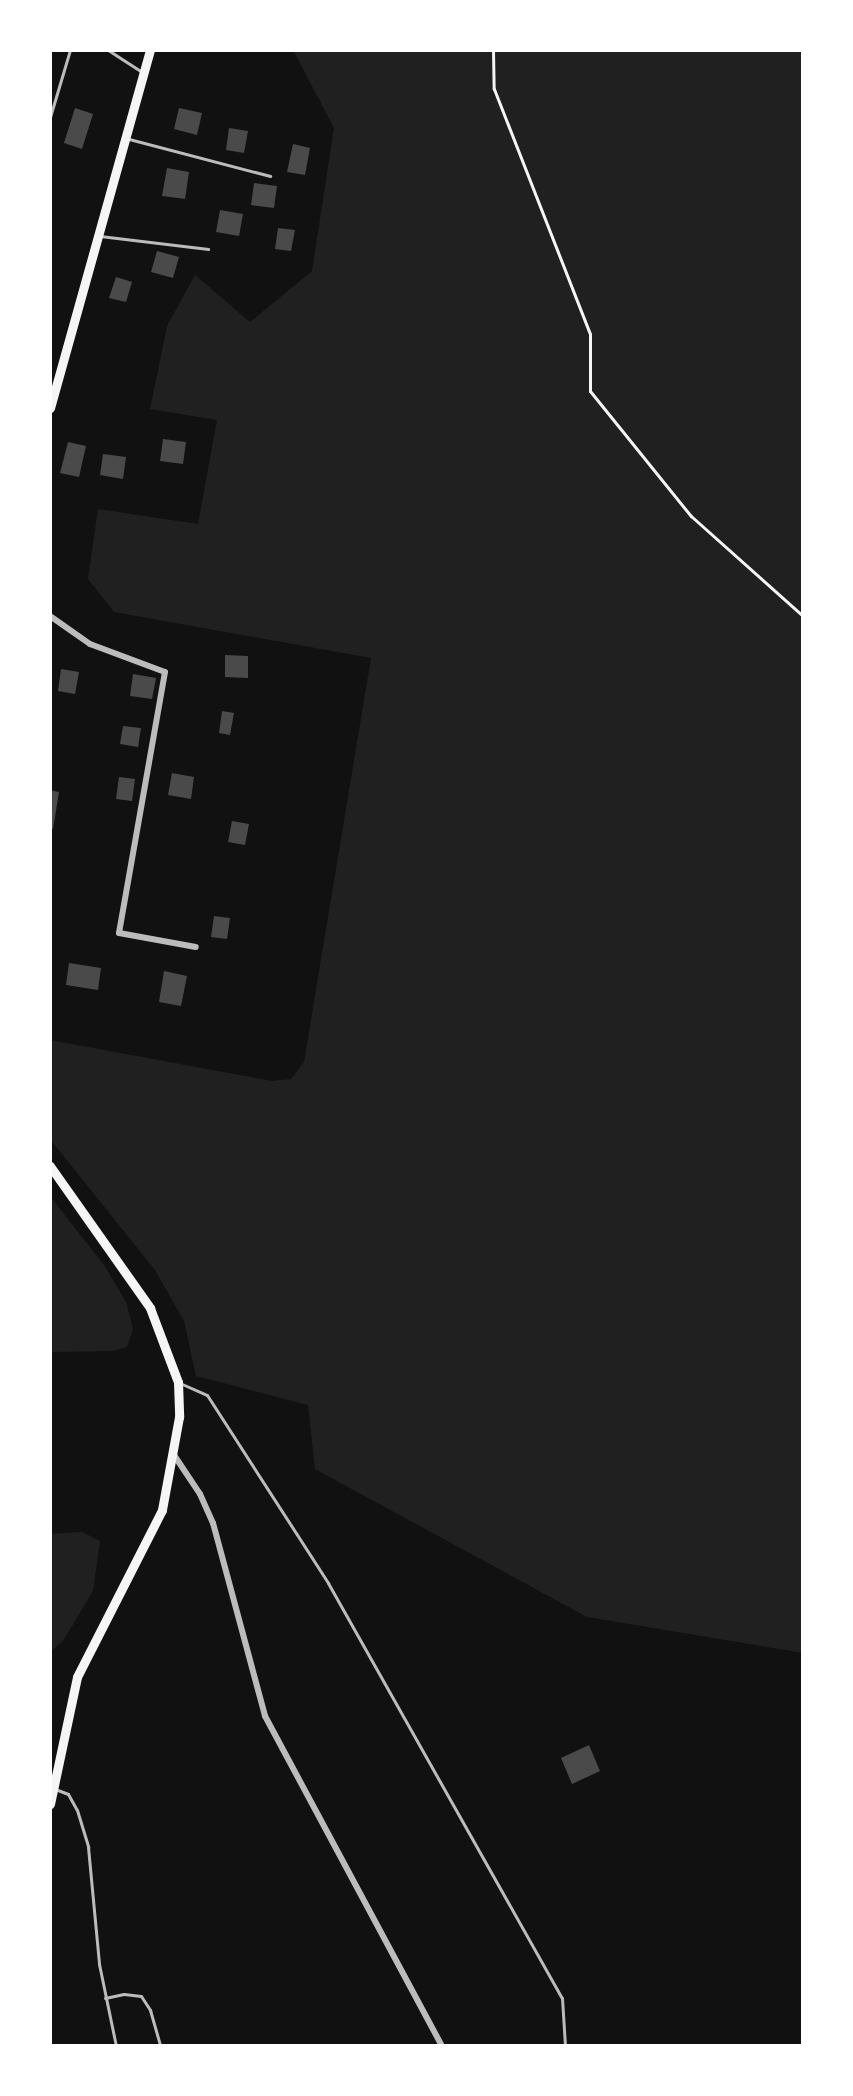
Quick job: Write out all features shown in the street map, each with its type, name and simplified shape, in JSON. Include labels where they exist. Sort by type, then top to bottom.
[{"type":"main road","points":[[50,408],[150,50]]},
{"type":"main road","points":[[50,1166],[150,1308],[178,1382],[179,1417],[162,1510],[77,1677],[50,1804]]},
{"type":"street","points":[[50,616],[90,644],[165,672],[119,933],[196,947]]},
{"type":"street","points":[[174,1455],[200,1494],[213,1523],[265,1716],[442,2046]]},
{"type":"lane","points":[[50,117],[70,50]]},
{"type":"lane","points":[[108,50],[143,73]]},
{"type":"lane","points":[[126,138],[270,176]]},
{"type":"lane","points":[[100,236],[208,249]]},
{"type":"lane","points":[[178,1382],[207,1395],[328,1583],[562,1998],[565,2046]]},
{"type":"lane","points":[[54,1788],[68,1794],[77,1810],[88,1847],[105,1998],[116,2046]]},
{"type":"lane","points":[[105,1998],[124,1994],[141,1996],[150,2010],[160,2046]]},
{"type":"path","points":[[493,50],[494,89],[590,334],[590,391],[691,516],[803,616]]},
{"type":"shaded area","points":[[293,50],[803,50],[803,1653],[587,1617],[315,1469],[308,1405],[196,1376],[184,1321],[155,1270],[50,1139],[50,1040],[272,1081],[291,1079],[304,1062],[371,658],[114,612],[88,579],[98,509],[198,524],[217,420],[150,409],[167,326],[195,275],[250,322],[312,271],[334,128]]},
{"type":"shaded area","points":[[50,1196],[104,1265],[126,1302],[133,1329],[127,1347],[113,1351],[50,1352]]},
{"type":"shaded area","points":[[82,1532],[100,1541],[93,1591],[63,1641],[50,1652],[50,1534]]},
{"type":"building","points":[[75,108],[93,114],[82,149],[64,143]]},
{"type":"building","points":[[179,108],[202,113],[197,135],[174,129]]},
{"type":"building","points":[[229,128],[248,131],[244,153],[226,150]]},
{"type":"building","points":[[293,144],[310,148],[305,175],[287,172]]},
{"type":"building","points":[[167,168],[189,172],[185,199],[162,196]]},
{"type":"building","points":[[254,183],[277,186],[274,208],[251,205]]},
{"type":"building","points":[[220,210],[243,214],[239,236],[216,232]]},
{"type":"building","points":[[278,228],[295,230],[291,251],[275,249]]},
{"type":"building","points":[[157,251],[179,257],[173,278],[151,272]]},
{"type":"building","points":[[116,277],[132,282],[126,302],[109,298]]},
{"type":"building","points":[[163,439],[186,442],[183,464],[160,461]]},
{"type":"building","points":[[68,442],[86,446],[79,477],[60,473]]},
{"type":"building","points":[[103,454],[126,457],[123,479],[100,475]]},
{"type":"building","points":[[225,655],[248,656],[248,678],[225,677]]},
{"type":"building","points":[[61,669],[79,672],[75,694],[58,691]]},
{"type":"building","points":[[133,674],[156,678],[152,699],[130,696]]},
{"type":"building","points":[[222,711],[234,713],[230,735],[219,733]]},
{"type":"building","points":[[123,726],[141,728],[138,747],[120,744]]},
{"type":"building","points":[[172,773],[194,777],[191,799],[168,795]]},
{"type":"building","points":[[119,777],[135,779],[132,801],[116,799]]},
{"type":"building","points":[[50,790],[59,792],[53,829],[50,828]]},
{"type":"building","points":[[232,821],[249,824],[245,845],[228,842]]},
{"type":"building","points":[[214,916],[230,918],[227,939],[211,937]]},
{"type":"building","points":[[69,963],[101,968],[98,990],[66,985]]},
{"type":"building","points":[[164,971],[187,976],[181,1006],[159,1002]]},
{"type":"building","points":[[589,1745],[600,1771],[572,1784],[561,1758]]}]
